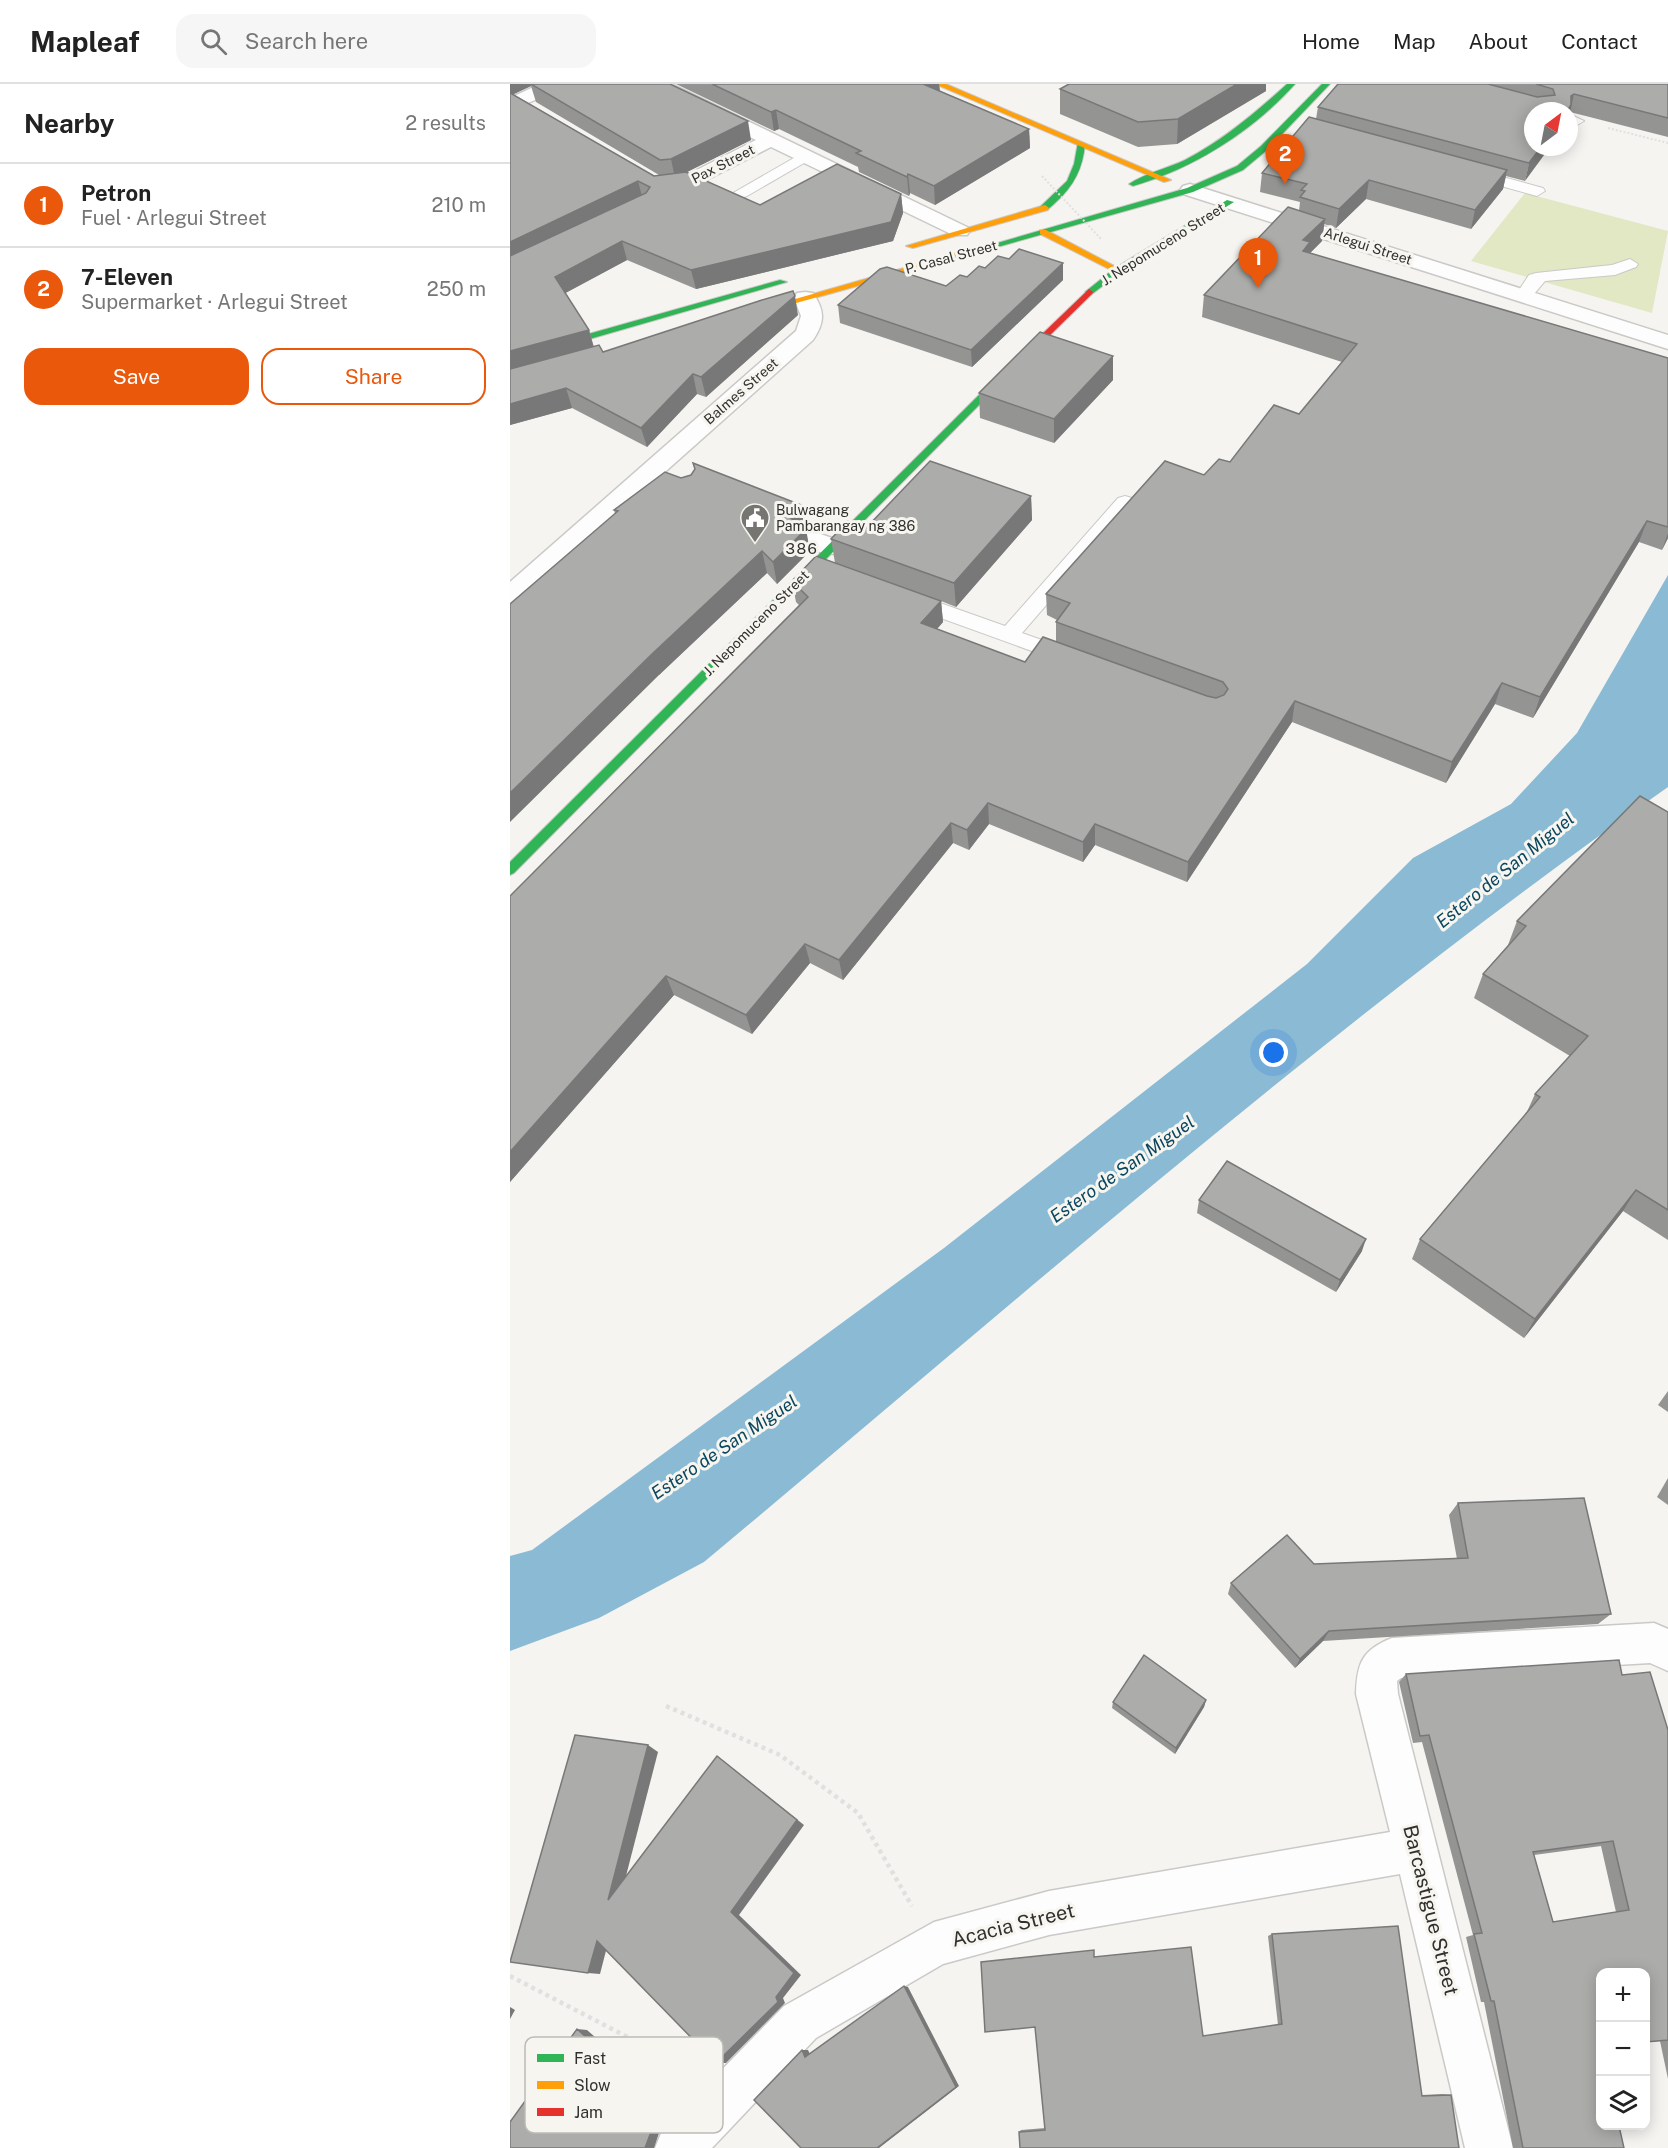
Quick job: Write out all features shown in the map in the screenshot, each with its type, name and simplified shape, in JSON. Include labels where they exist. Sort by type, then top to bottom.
[{"type":"main road","name":"Arlegui Street","points":[[939,84],[1190,190]]},
{"type":"main road","points":[[1117,189],[1159,177],[1204,156],[1232,139],[1291,84]]},
{"type":"main road","name":"P. Casal Street","points":[[510,359],[1043,232],[1190,190],[1240,168],[1326,84]]},
{"type":"main road","points":[[1042,209],[1071,184],[1082,158],[1081,144]]},
{"type":"main road","name":"P. Casal Street","points":[[895,250],[1074,200]]},
{"type":"main road","name":"J. Nepomuceno Street","points":[[510,870],[1079,300],[1118,270],[1230,202]]},
{"type":"main road","points":[[1043,232],[1118,270]]},
{"type":"main road","name":"P. Casal Street","points":[[742,316],[801,288]]},
{"type":"street","points":[[513,104],[555,84]]},
{"type":"street","points":[[656,84],[960,231]]},
{"type":"street","points":[[513,104],[537,114]]},
{"type":"street","name":"Pax Street","points":[[640,175],[660,187],[680,186],[772,139]]},
{"type":"street","name":"Arlegui Street","points":[[1190,190],[1668,342]]},
{"type":"street","name":"Balmes Street","points":[[510,596],[656,478],[805,335],[813,323],[814,312],[801,288]]},
{"type":"street","points":[[807,537],[831,547]]},
{"type":"street","name":"Barcastigue Street","points":[[1490,2148],[1377,1694],[1377,1672],[1392,1658],[1654,1643],[1668,1652]]},
{"type":"street","name":"Acacia Street","points":[[723,2102],[800,2022],[934,1944],[1049,1913],[1417,1849]]},
{"type":"lane","points":[[1287,124],[1310,130]]},
{"type":"lane","points":[[741,193],[806,156]]},
{"type":"lane","points":[[1458,170],[1538,191]]},
{"type":"lane","points":[[1523,296],[1535,279],[1542,276],[1615,270],[1630,264]]},
{"type":"lane","points":[[1009,635],[1125,502]]},
{"type":"lane","points":[[813,565],[834,572]]},
{"type":"lane","points":[[888,591],[1084,663]]},
{"type":"path","points":[[1578,120],[1668,143]]},
{"type":"path","points":[[1042,176],[1102,240]]},
{"type":"path","points":[[666,1707],[780,1755],[858,1813],[934,1944]]},
{"type":"path","points":[[510,1976],[628,2037]]},
{"type":"green space","points":[[1525,193],[1668,231],[1652,313],[1471,261]]},
{"type":"water","name":"Estero de San Miguel","points":[[1668,575],[1668,787],[1419,971],[1298,1067],[1059,1263],[704,1562],[599,1618],[510,1651],[510,1556],[532,1550],[944,1248],[1307,964],[1413,858],[1511,804],[1577,733]]},
{"type":"building","points":[[531,84],[670,84],[748,121],[671,159],[660,160]]},
{"type":"building","points":[[712,84],[923,84],[1029,129],[934,186],[908,174],[907,177],[856,153],[861,151],[776,110],[771,112]]},
{"type":"building","points":[[1069,84],[1237,84],[1178,119],[1138,122],[1060,89]]},
{"type":"building","points":[[1338,84],[1488,84],[1537,97],[1555,95],[1553,89],[1536,84],[1668,84],[1668,118],[1574,94],[1571,96],[1571,102],[1524,102],[1524,156],[1534,156],[1529,163],[1318,107]]},
{"type":"building","points":[[510,93],[654,176],[686,172],[760,205],[837,164],[901,194],[891,222],[691,270],[622,241],[555,277],[589,330],[510,351],[510,256],[646,193],[650,187],[638,181],[510,242]]},
{"type":"building","points":[[1309,117],[1507,170],[1475,210],[1369,180],[1339,209],[1300,197],[1305,191],[1301,190],[1307,184],[1262,173]]},
{"type":"building","points":[[1288,207],[1325,219],[1303,240],[1310,242],[1303,251],[1668,358],[1668,527],[1647,521],[1540,697],[1502,683],[1452,762],[1295,701],[1188,862],[1095,824],[1083,842],[988,803],[967,830],[951,823],[839,960],[805,944],[746,1015],[666,976],[510,1152],[510,896],[808,597],[792,581],[816,556],[941,601],[921,623],[1025,662],[1043,637],[1207,696],[1216,698],[1224,695],[1228,689],[1223,682],[1056,622],[1070,603],[1046,594],[1165,461],[1204,475],[1219,459],[1230,462],[1274,405],[1299,414],[1357,344],[1204,295]]},
{"type":"building","points":[[1019,249],[1063,263],[971,350],[838,305],[880,269],[887,267],[946,286],[960,275],[967,277],[979,266],[985,268],[998,256],[1009,259]]},
{"type":"building","points":[[793,291],[795,296],[701,377],[693,374],[641,428],[566,388],[510,404],[510,369],[599,345],[603,352]]},
{"type":"building","points":[[1040,332],[1113,356],[1054,419],[979,393]]},
{"type":"building","points":[[930,461],[1031,496],[954,583],[831,539],[848,521],[866,528]]},
{"type":"building","points":[[693,463],[801,505],[792,508],[789,517],[806,529],[773,562],[762,551],[652,654],[510,793],[510,604],[618,511],[614,510],[665,472],[681,478],[691,475],[695,469]]},
{"type":"building","points":[[1640,796],[1668,812],[1668,1210],[1636,1190],[1535,1319],[1420,1239],[1540,1097],[1535,1094],[1588,1036],[1483,974],[1526,926],[1517,921]]},
{"type":"building","points":[[1227,1161],[1366,1239],[1340,1280],[1199,1200]]},
{"type":"building","points":[[1584,1498],[1611,1614],[1329,1631],[1300,1659],[1231,1583],[1287,1535],[1314,1564],[1468,1558],[1458,1503]]},
{"type":"building","points":[[1144,1655],[1206,1700],[1176,1748],[1113,1702]]},
{"type":"building","points":[[1619,1660],[1622,1675],[1650,1672],[1668,1730],[1668,2040],[1650,2042],[1650,1968],[1596,1968],[1596,2130],[1620,2130],[1624,2148],[1523,2148],[1494,2001],[1491,2001],[1474,1934],[1482,1933],[1429,1735],[1420,1736],[1406,1674]],"holes":[[[1613,1841],[1629,1910],[1553,1922],[1533,1852]]]},
{"type":"building","points":[[575,1735],[648,1745],[608,1900],[717,1756],[797,1820],[731,1912],[794,1973],[776,1997],[778,2002],[723,2056],[723,2037],[691,2037],[597,1941],[588,1973],[510,1962]]},
{"type":"building","points":[[1398,1926],[1422,2096],[1451,2095],[1459,2148],[1020,2148],[1019,2132],[1045,2130],[1035,2027],[985,2032],[981,1962],[1094,1950],[1094,1957],[1191,1947],[1203,2036],[1282,2024],[1272,1934]]},
{"type":"building","points":[[904,1986],[956,2087],[877,2148],[801,2148],[754,2100],[802,2050],[805,2057]]},
{"type":"building","points":[[577,2029],[586,2037],[571,2037]]},
{"type":"building","points":[[525,2101],[525,2133],[651,2133],[645,2148],[510,2148],[510,2122]]},
{"type":"traffic: fast","points":[[1133,184],[1178,166],[1218,144],[1237,131],[1291,84]]},
{"type":"traffic: fast","points":[[984,248],[1190,190],[1240,168],[1264,148],[1326,84]]},
{"type":"traffic: fast","points":[[1043,209],[1071,181],[1078,164],[1081,144]]},
{"type":"traffic: fast","points":[[1089,292],[1118,270],[1230,202]]},
{"type":"traffic: fast","points":[[510,359],[783,282]]},
{"type":"traffic: fast","points":[[510,870],[987,392]]},
{"type":"traffic: slow","points":[[939,84],[1167,180]]},
{"type":"traffic: slow","points":[[910,246],[1045,208]]},
{"type":"traffic: slow","points":[[1043,232],[1118,270]]},
{"type":"traffic: slow","points":[[754,312],[984,248]]},
{"type":"traffic: jam","points":[[987,392],[1089,292]]},
{"type":"place","name":"7-Eleven","points":[[1285,184]]},
{"type":"place","name":"Petron","points":[[1258,288]]},
{"type":"place","name":"Bulwagang Pambarangay ng 386","points":[[755,544]]},
{"type":"district","name":"386","points":[[802,548]]}]
